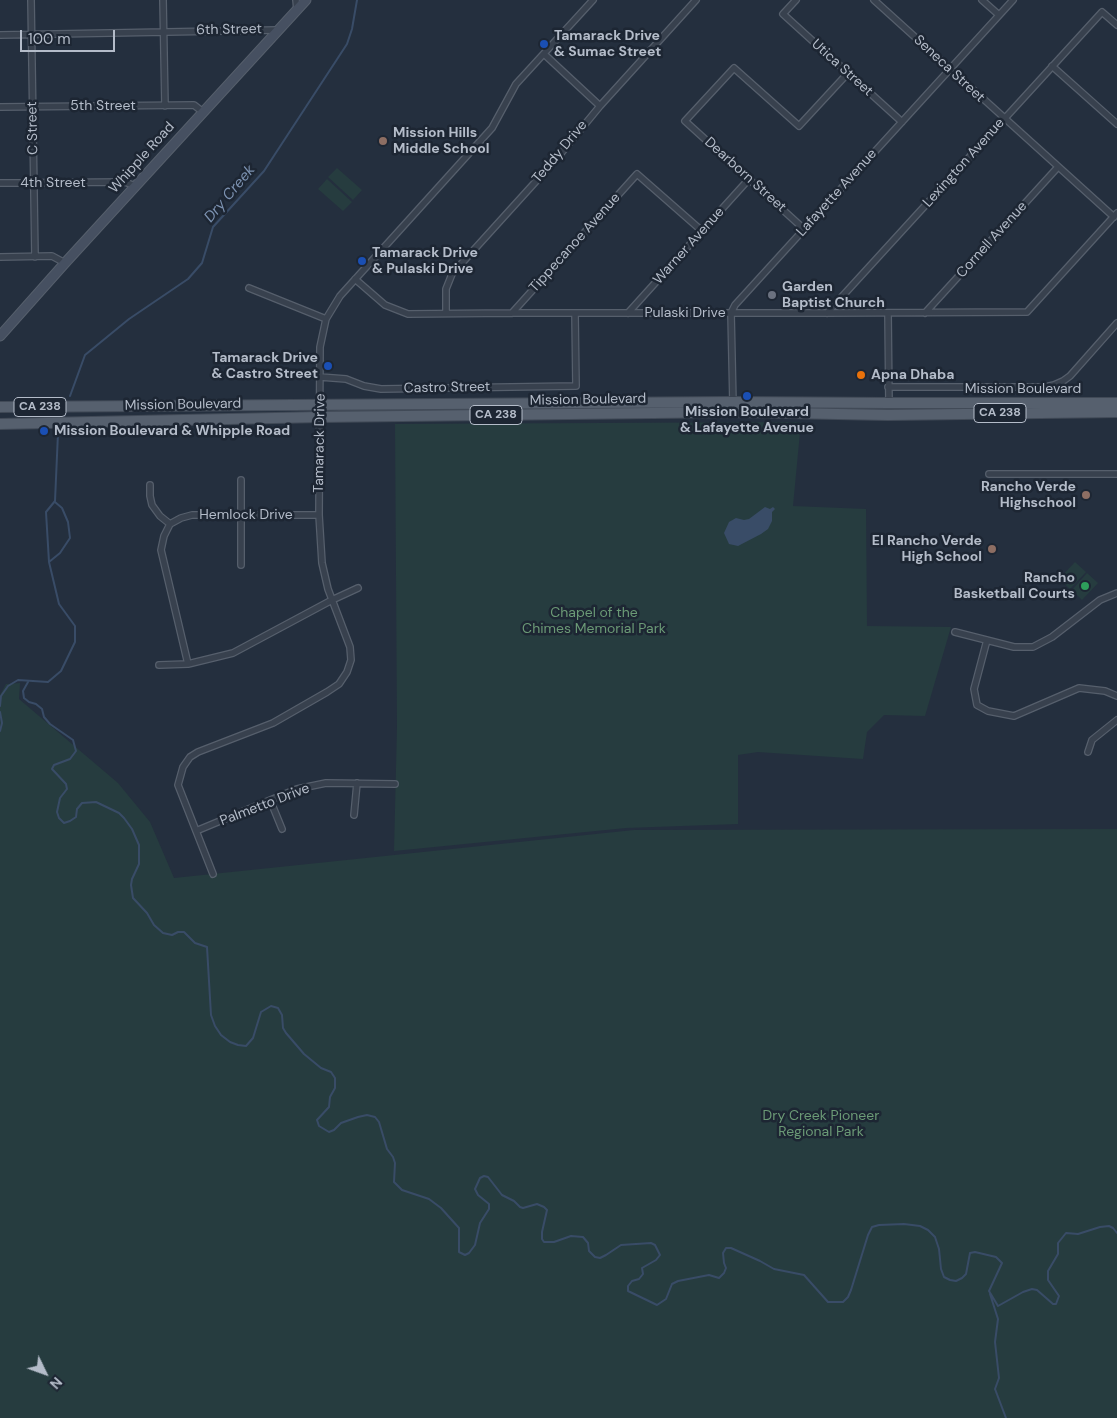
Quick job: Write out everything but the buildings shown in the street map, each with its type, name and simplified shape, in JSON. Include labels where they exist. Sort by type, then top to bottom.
[{"type":"main road","name":"Whipple Road","points":[[0,336],[64,263],[306,0]]},
{"type":"main road","name":"Mission Boulevard","points":[[0,424],[320,411],[732,402],[889,404],[1117,403]]},
{"type":"main road","name":"Mission Boulevard","points":[[0,407],[320,411],[736,412],[883,415],[1117,412]]},
{"type":"street","name":"C Street","points":[[31,0],[35,257]]},
{"type":"street","points":[[163,0],[165,106]]},
{"type":"street","points":[[296,0],[297,10]]},
{"type":"street","name":"Tamarack Drive","points":[[213,874],[178,786],[179,776],[183,767],[190,757],[198,752],[272,723],[327,692],[339,684],[347,672],[351,660],[350,647],[332,600],[322,563],[319,515],[320,347],[326,319],[340,296],[492,128],[516,84],[593,0]]},
{"type":"street","name":"Teddy Drive","points":[[446,314],[446,289],[452,274],[554,162],[600,106],[696,0]]},
{"type":"street","name":"Utica Street","points":[[796,0],[783,14],[902,122]]},
{"type":"street","name":"Seneca Street","points":[[874,0],[1004,119],[1115,215]]},
{"type":"street","points":[[982,0],[999,15]]},
{"type":"street","name":"Lafayette Avenue","points":[[731,313],[735,305],[1013,0]]},
{"type":"street","name":"Lexington Avenue","points":[[827,313],[1102,12],[1117,26]]},
{"type":"street","name":"6th Street","points":[[0,35],[277,30]]},
{"type":"street","points":[[544,54],[600,106]]},
{"type":"street","points":[[1052,66],[1117,124]]},
{"type":"street","name":"Dearborn Street","points":[[804,229],[685,121],[734,68],[799,126],[848,73]]},
{"type":"street","name":"5th Street","points":[[0,108],[33,106],[194,106],[203,112]]},
{"type":"street","name":"Cornell Avenue","points":[[925,313],[1058,167]]},
{"type":"street","name":"Tippecanoe Avenue","points":[[512,312],[637,174],[702,232]]},
{"type":"street","name":"Warner Avenue","points":[[628,313],[749,179]]},
{"type":"street","name":"4th Street","points":[[0,183],[125,182],[135,186]]},
{"type":"street","name":"Pulaski Drive","points":[[355,279],[385,306],[408,314],[512,312],[1027,312],[1115,215]]},
{"type":"street","points":[[0,257],[52,256],[64,263]]},
{"type":"street","points":[[249,288],[326,319]]},
{"type":"street","name":"Castro Street","points":[[320,377],[346,379],[364,386],[381,389],[576,386],[575,313]]},
{"type":"street","points":[[731,313],[732,402],[736,412]]},
{"type":"street","points":[[883,415],[889,404],[888,313]]},
{"type":"street","points":[[888,387],[1045,387],[1054,385],[1063,382],[1070,376],[1117,323]]},
{"type":"street","points":[[989,474],[1117,474]]},
{"type":"street","points":[[241,480],[241,565]]},
{"type":"street","points":[[150,485],[152,505],[160,516],[170,524],[164,536],[161,550],[188,664]]},
{"type":"street","name":"Hemlock Drive","points":[[170,524],[192,515],[319,515]]},
{"type":"street","points":[[158,665],[188,664],[233,653],[358,588]]},
{"type":"street","points":[[955,632],[1014,647],[1033,646],[1052,637],[1100,600],[1117,593]]},
{"type":"street","points":[[986,640],[974,689],[978,704],[988,711],[1014,716],[1080,688],[1105,691],[1117,696]]},
{"type":"street","points":[[1088,752],[1092,740],[1117,720]]},
{"type":"street","name":"Palmetto Drive","points":[[196,831],[271,802],[297,789],[326,783],[395,784]]},
{"type":"street","points":[[354,815],[357,784]]},
{"type":"street","points":[[271,802],[282,829]]},
{"type":"green space","points":[[337,168],[362,190],[353,200],[328,177]]},
{"type":"green space","points":[[327,179],[352,202],[343,211],[318,189]]},
{"type":"green space","name":"Chapel of the Chimes Memorial Park","points":[[801,422],[793,506],[866,509],[867,626],[951,627],[925,716],[884,715],[867,732],[863,759],[758,752],[738,755],[738,824],[626,828],[394,851],[397,727],[395,424]]},
{"type":"green space","name":"Rancho Basketball Courts","points":[[1075,562],[1086,572],[1070,589],[1059,579]]},
{"type":"green space","name":"Rancho Basketball Courts","points":[[1087,573],[1098,583],[1082,600],[1072,590]]},
{"type":"green space","name":"Dry Creek Pioneer Regional Park","points":[[20,683],[19,699],[118,783],[150,822],[174,878],[634,830],[1117,829],[1117,1418],[0,1418],[0,695],[6,684]]},
{"type":"water","points":[[765,507],[770,509],[773,507],[775,509],[772,512],[772,521],[768,529],[738,546],[729,544],[724,533],[729,522],[736,518],[749,519]]},
{"type":"waterway","name":"Dry Creek","points":[[70,396],[85,355],[129,319],[188,279],[202,263],[213,227],[264,171],[347,44],[352,29],[357,0]]},
{"type":"waterway","name":"Dry Creek","points":[[0,706],[1,696],[8,686],[18,680],[48,682],[61,671],[75,642],[75,626],[59,604],[49,562],[46,512],[55,501],[58,433]]},
{"type":"waterway","name":"Dry Creek","points":[[49,562],[60,553],[70,538],[68,522],[62,508],[55,502]]},
{"type":"waterway","name":"Dry Creek","points":[[28,682],[23,691],[24,698],[42,709],[44,717],[50,724],[73,740],[76,751],[70,759],[54,765],[52,769],[66,784],[67,789],[60,798],[57,812],[59,818],[64,823],[70,821],[76,817],[77,809],[82,803],[96,802],[119,813],[124,818],[132,829],[139,845],[139,864],[131,885],[133,898],[147,913],[154,925],[163,933],[172,935],[184,932],[195,943],[207,947],[211,1015],[221,1035],[230,1042],[246,1046],[253,1038],[261,1012],[271,1006],[278,1008],[282,1015],[283,1028],[286,1033],[304,1054],[321,1068],[331,1072],[335,1078],[335,1088],[330,1097],[329,1107],[317,1120],[319,1126],[329,1132],[341,1123],[358,1117],[367,1115],[375,1117],[379,1122],[387,1149],[395,1163],[394,1182],[402,1190],[429,1199],[441,1208],[459,1228],[459,1252],[465,1255],[475,1245],[480,1223],[489,1209],[489,1204],[478,1195],[475,1189],[480,1178],[484,1176],[488,1177],[502,1195],[514,1201],[520,1207],[523,1208],[537,1204],[547,1210],[542,1232],[544,1242],[554,1242],[571,1236],[583,1237],[588,1243],[589,1251],[595,1257],[600,1258],[621,1245],[651,1243],[655,1245],[660,1255],[656,1260],[642,1268],[643,1274],[639,1279],[632,1281],[628,1286],[628,1291],[657,1305],[666,1299],[672,1284],[678,1281],[709,1275],[719,1278],[726,1268],[723,1253],[726,1248],[731,1248],[774,1269],[804,1275],[828,1302],[843,1302],[851,1290],[868,1235],[872,1227],[879,1225],[904,1224],[920,1226],[928,1230],[935,1237],[944,1277],[950,1280],[956,1281],[966,1274],[970,1253],[975,1252],[996,1257],[1002,1263],[989,1291]]},
{"type":"waterway","points":[[0,712],[2,723],[0,731]]},
{"type":"waterway","name":"Dry Creek","points":[[989,1291],[998,1306],[1032,1289],[1037,1290],[1053,1304],[1056,1304],[1059,1296],[1048,1280],[1048,1271],[1058,1254],[1058,1243],[1066,1233],[1078,1234],[1109,1226],[1117,1233]]},
{"type":"waterway","points":[[990,1294],[998,1319],[995,1342],[999,1378],[995,1389],[1006,1418]]},
{"type":"place","name":"Tamarack Drive & Sumac Street","points":[[544,44]]},
{"type":"place","name":"Mission Hills Middle School","points":[[383,141]]},
{"type":"place","name":"Tamarack Drive & Pulaski Drive","points":[[362,261]]},
{"type":"place","name":"Garden Baptist Church","points":[[772,295]]},
{"type":"place","name":"Tamarack Drive & Castro Street","points":[[328,366]]},
{"type":"place","name":"Apna Dhaba","points":[[861,375]]},
{"type":"place","name":"Mission Boulevard & Lafayette Avenue","points":[[747,396]]},
{"type":"place","name":"Mission Boulevard & Whipple Road","points":[[44,431]]},
{"type":"place","name":"Rancho Verde Highschool","points":[[1086,495]]},
{"type":"place","name":"El Rancho Verde High School","points":[[992,549]]},
{"type":"place","name":"Rancho Basketball Courts","points":[[1085,586]]}]
